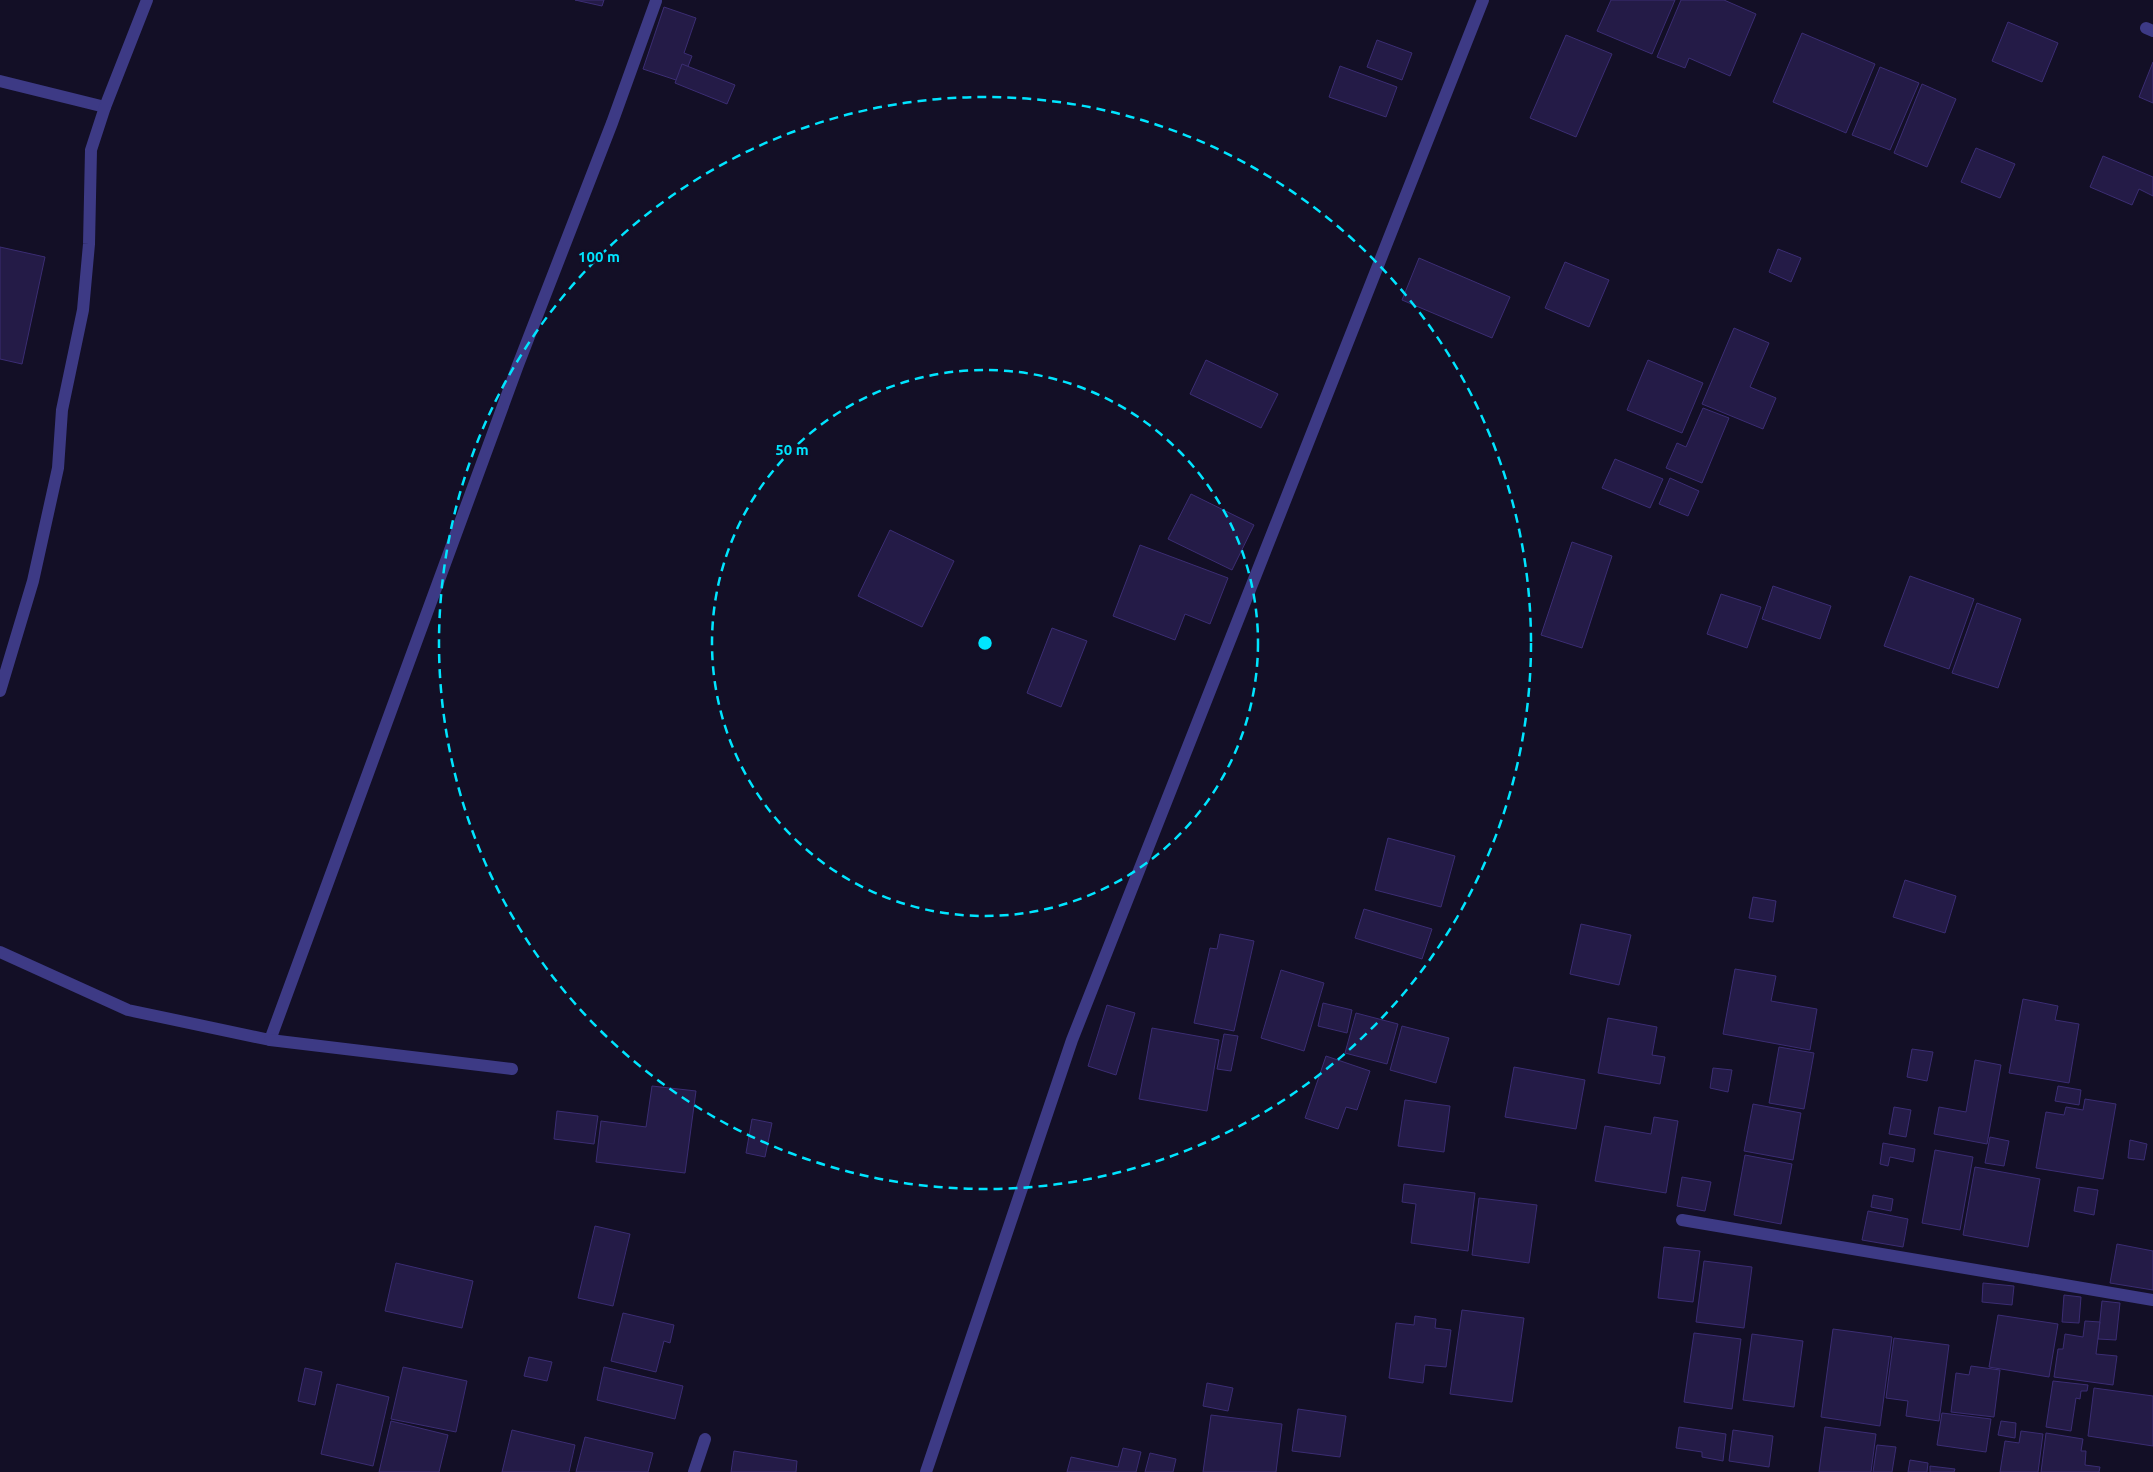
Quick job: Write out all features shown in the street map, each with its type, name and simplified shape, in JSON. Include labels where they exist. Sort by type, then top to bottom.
[{"type":"street","points":[[0,691],[34,581],[58,468],[62,410],[83,310],[89,244],[91,150],[105,107],[148,0]]},
{"type":"street","points":[[926,1472],[1072,1040],[1483,0]]},
{"type":"street","points":[[270,1040],[518,365],[612,123],[656,2]]},
{"type":"street","points":[[0,80],[105,107]]},
{"type":"street","points":[[0,952],[128,1010],[270,1040],[512,1068]]},
{"type":"street","points":[[1682,1220],[2153,1300]]},
{"type":"street","points":[[694,1472],[705,1439]]},
{"type":"building","points":[[575,0],[604,0],[602,6]]},
{"type":"building","points":[[1611,0],[1675,0],[1652,54],[1597,31]]},
{"type":"building","points":[[1681,0],[1724,0],[1756,14],[1730,76],[1689,58],[1685,68],[1657,57]]},
{"type":"building","points":[[664,7],[696,18],[684,53],[692,56],[682,82],[643,69]]},
{"type":"building","points":[[2008,22],[2058,43],[2042,82],[1992,61]]},
{"type":"building","points":[[1802,33],[1875,64],[1846,133],[1773,102]]},
{"type":"building","points":[[1566,35],[1612,54],[1576,137],[1530,118]]},
{"type":"building","points":[[1377,40],[1412,53],[1402,80],[1367,67]]},
{"type":"building","points":[[2153,62],[2153,103],[2139,97]]},
{"type":"building","points":[[682,64],[735,85],[727,104],[675,83]]},
{"type":"building","points":[[1340,66],[1397,87],[1386,117],[1329,97]]},
{"type":"building","points":[[1880,67],[1919,83],[1890,150],[1852,135]]},
{"type":"building","points":[[1922,84],[1956,99],[1927,167],[1894,153]]},
{"type":"building","points":[[1976,148],[2015,164],[2000,198],[1961,182]]},
{"type":"building","points":[[2103,156],[2153,177],[2153,196],[2139,189],[2132,205],[2090,187]]},
{"type":"building","points":[[0,247],[45,257],[22,364],[0,359]]},
{"type":"building","points":[[1778,249],[1801,258],[1791,282],[1769,272]]},
{"type":"building","points":[[1419,258],[1510,297],[1492,338],[1402,300]]},
{"type":"building","points":[[1565,262],[1609,280],[1589,327],[1545,308]]},
{"type":"building","points":[[1734,328],[1769,343],[1750,387],[1776,398],[1763,429],[1702,404]]},
{"type":"building","points":[[1206,360],[1278,394],[1261,428],[1190,394]]},
{"type":"building","points":[[1648,360],[1703,383],[1682,433],[1627,410]]},
{"type":"building","points":[[1703,408],[1729,418],[1702,483],[1666,468],[1677,443],[1686,447]]},
{"type":"building","points":[[1615,459],[1663,479],[1650,508],[1602,488]]},
{"type":"building","points":[[1670,478],[1699,491],[1688,516],[1659,504]]},
{"type":"building","points":[[1191,494],[1254,525],[1232,570],[1168,539]]},
{"type":"building","points":[[890,530],[954,561],[922,627],[858,596]]},
{"type":"building","points":[[1572,542],[1612,556],[1582,648],[1541,635]]},
{"type":"building","points":[[1140,545],[1228,578],[1210,624],[1185,614],[1175,640],[1113,616]]},
{"type":"building","points":[[1910,576],[1974,599],[1949,669],[1884,646]]},
{"type":"building","points":[[1773,586],[1831,606],[1820,639],[1762,619]]},
{"type":"building","points":[[1721,594],[1761,607],[1747,648],[1707,634]]},
{"type":"building","points":[[1977,603],[2021,619],[1998,688],[1952,673]]},
{"type":"building","points":[[1052,628],[1087,641],[1061,707],[1027,693]]},
{"type":"building","points":[[1388,838],[1455,856],[1441,907],[1375,890]]},
{"type":"building","points":[[1905,880],[1956,896],[1945,933],[1893,917]]},
{"type":"building","points":[[1753,897],[1776,901],[1773,922],[1749,918]]},
{"type":"building","points":[[1364,909],[1432,929],[1422,959],[1355,938]]},
{"type":"building","points":[[1581,924],[1631,935],[1619,985],[1570,974]]},
{"type":"building","points":[[1220,934],[1254,941],[1234,1031],[1194,1023],[1210,948],[1217,949]]},
{"type":"building","points":[[1735,969],[1776,976],[1771,1001],[1817,1009],[1810,1050],[1723,1034]]},
{"type":"building","points":[[1281,970],[1324,983],[1304,1051],[1261,1038]]},
{"type":"building","points":[[2023,999],[2058,1006],[2055,1020],[2079,1024],[2069,1083],[2009,1073]]},
{"type":"building","points":[[1323,1003],[1352,1010],[1347,1033],[1318,1026]]},
{"type":"building","points":[[1107,1005],[1135,1013],[1116,1075],[1088,1066]]},
{"type":"building","points":[[1356,1013],[1398,1024],[1387,1064],[1345,1053]]},
{"type":"building","points":[[1608,1018],[1657,1027],[1652,1055],[1665,1057],[1660,1084],[1598,1073]]},
{"type":"building","points":[[1402,1026],[1449,1038],[1436,1083],[1390,1070]]},
{"type":"building","points":[[1152,1028],[1219,1040],[1207,1111],[1139,1099]]},
{"type":"building","points":[[1224,1034],[1238,1036],[1231,1071],[1217,1069]]},
{"type":"building","points":[[1779,1047],[1814,1053],[1804,1109],[1769,1103]]},
{"type":"building","points":[[1912,1049],[1933,1052],[1927,1081],[1907,1077]]},
{"type":"building","points":[[1326,1056],[1370,1071],[1357,1110],[1346,1107],[1338,1129],[1305,1118]]},
{"type":"building","points":[[1975,1060],[2001,1065],[1987,1144],[1934,1134],[1939,1107],[1966,1112]]},
{"type":"building","points":[[1514,1067],[1585,1080],[1576,1129],[1505,1117]]},
{"type":"building","points":[[1713,1068],[1732,1070],[1728,1092],[1710,1088]]},
{"type":"building","points":[[652,1086],[696,1091],[685,1173],[596,1162],[601,1121],[646,1127]]},
{"type":"building","points":[[2058,1086],[2081,1090],[2079,1105],[2055,1101]]},
{"type":"building","points":[[2085,1099],[2116,1104],[2103,1179],[2036,1168],[2046,1112],[2064,1115],[2066,1107],[2083,1110]]},
{"type":"building","points":[[1405,1100],[1450,1106],[1444,1152],[1398,1146]]},
{"type":"building","points":[[1753,1104],[1801,1113],[1793,1160],[1744,1151]]},
{"type":"building","points":[[1894,1107],[1911,1110],[1906,1137],[1889,1134]]},
{"type":"building","points":[[557,1111],[598,1116],[594,1144],[554,1139]]},
{"type":"building","points":[[1654,1117],[1678,1121],[1666,1193],[1595,1181],[1605,1126],[1651,1134]]},
{"type":"building","points":[[752,1119],[772,1123],[765,1157],[746,1153]]},
{"type":"building","points":[[1990,1137],[2009,1141],[2004,1166],[1985,1163]]},
{"type":"building","points":[[2130,1140],[2147,1144],[2144,1160],[2128,1158]]},
{"type":"building","points":[[1883,1143],[1915,1149],[1913,1162],[1890,1157],[1888,1166],[1880,1164]]},
{"type":"building","points":[[1935,1150],[1973,1157],[1960,1230],[1922,1223]]},
{"type":"building","points":[[1745,1155],[1792,1164],[1781,1224],[1734,1215]]},
{"type":"building","points":[[1975,1167],[2040,1179],[2028,1247],[1963,1235]]},
{"type":"building","points":[[1682,1177],[1711,1182],[1705,1211],[1677,1206]]},
{"type":"building","points":[[1404,1184],[1475,1193],[1468,1251],[1411,1243],[1416,1204],[1402,1202]]},
{"type":"building","points":[[2078,1187],[2098,1190],[2094,1215],[2074,1211]]},
{"type":"building","points":[[1873,1195],[1893,1199],[1891,1211],[1871,1207]]},
{"type":"building","points":[[1479,1198],[1537,1205],[1529,1263],[1472,1255]]},
{"type":"building","points":[[1868,1211],[1908,1219],[1903,1247],[1862,1240]]},
{"type":"building","points":[[595,1226],[630,1234],[613,1306],[578,1298]]},
{"type":"building","points":[[2117,1244],[2153,1251],[2153,1290],[2110,1283]]},
{"type":"building","points":[[1664,1247],[1700,1251],[1693,1302],[1658,1298]]},
{"type":"building","points":[[1704,1261],[1752,1267],[1744,1328],[1696,1322]]},
{"type":"building","points":[[396,1263],[473,1281],[462,1328],[385,1311]]},
{"type":"building","points":[[1983,1283],[2014,1286],[2012,1305],[1982,1302]]},
{"type":"building","points":[[2064,1295],[2081,1297],[2079,1323],[2062,1322]]},
{"type":"building","points":[[2102,1301],[2120,1303],[2116,1340],[2098,1339]]},
{"type":"building","points":[[1462,1310],[1524,1318],[1512,1402],[1450,1394]]},
{"type":"building","points":[[623,1313],[674,1325],[670,1343],[664,1341],[656,1372],[611,1361]]},
{"type":"building","points":[[1998,1315],[2058,1324],[2049,1377],[1989,1367]]},
{"type":"building","points":[[1415,1316],[1436,1319],[1435,1328],[1451,1330],[1446,1367],[1425,1365],[1423,1383],[1389,1378],[1396,1323],[1414,1325]]},
{"type":"building","points":[[2085,1321],[2100,1322],[2096,1354],[2117,1356],[2113,1385],[2054,1377],[2058,1349],[2063,1349],[2065,1334],[2083,1337]]},
{"type":"building","points":[[1833,1329],[1892,1337],[1880,1426],[1821,1417]]},
{"type":"building","points":[[1694,1333],[1741,1339],[1732,1409],[1684,1402]]},
{"type":"building","points":[[1752,1334],[1803,1341],[1794,1407],[1743,1400]]},
{"type":"building","points":[[1894,1338],[1949,1345],[1939,1421],[1906,1416],[1908,1401],[1886,1398]]},
{"type":"building","points":[[529,1357],[552,1362],[547,1381],[524,1376]]},
{"type":"building","points":[[1971,1366],[2000,1370],[1994,1417],[1951,1412],[1956,1373],[1969,1375]]},
{"type":"building","points":[[403,1367],[467,1381],[456,1432],[391,1419]]},
{"type":"building","points":[[604,1367],[683,1386],[675,1419],[597,1400]]},
{"type":"building","points":[[305,1368],[322,1372],[315,1405],[298,1401]]},
{"type":"building","points":[[2053,1381],[2088,1385],[2087,1391],[2081,1391],[2080,1399],[2076,1398],[2071,1431],[2046,1427]]},
{"type":"building","points":[[1207,1383],[1233,1388],[1228,1411],[1203,1406]]},
{"type":"building","points":[[337,1384],[389,1397],[373,1466],[321,1454]]},
{"type":"building","points":[[2094,1388],[2153,1396],[2153,1446],[2088,1436]]},
{"type":"building","points":[[1298,1409],[1346,1416],[1340,1457],[1292,1451]]},
{"type":"building","points":[[1942,1413],[1991,1419],[1986,1452],[1937,1445]]},
{"type":"building","points":[[1211,1415],[1282,1424],[1276,1472],[1203,1472]]},
{"type":"building","points":[[391,1421],[448,1435],[439,1472],[379,1472]]},
{"type":"building","points":[[2001,1421],[2016,1423],[2015,1438],[1998,1435]]},
{"type":"building","points":[[1679,1427],[1726,1434],[1723,1461],[1702,1457],[1702,1452],[1676,1448]]},
{"type":"building","points":[[1825,1427],[1876,1434],[1871,1472],[1819,1472]]},
{"type":"building","points":[[512,1430],[575,1445],[569,1472],[502,1472]]},
{"type":"building","points":[[1733,1430],[1773,1436],[1769,1467],[1729,1461]]},
{"type":"building","points":[[2021,1431],[2043,1434],[2038,1472],[2000,1472],[2005,1441],[2019,1443]]},
{"type":"building","points":[[2046,1433],[2083,1439],[2081,1451],[2086,1451],[2085,1465],[2100,1467],[2099,1472],[2041,1472]]},
{"type":"building","points":[[585,1437],[653,1453],[648,1472],[576,1472]]},
{"type":"building","points":[[1877,1445],[1896,1447],[1892,1472],[1873,1472]]},
{"type":"building","points":[[1123,1448],[1141,1452],[1136,1472],[1067,1472],[1071,1457],[1118,1467]]},
{"type":"building","points":[[734,1451],[797,1461],[796,1472],[731,1472]]},
{"type":"building","points":[[1150,1453],[1176,1459],[1173,1472],[1145,1472]]},
{"type":"building","points":[[1910,1460],[1928,1463],[1927,1472],[1908,1472]]},
{"type":"building","points":[[1930,1466],[1955,1469],[1954,1472],[1930,1472]]}]
